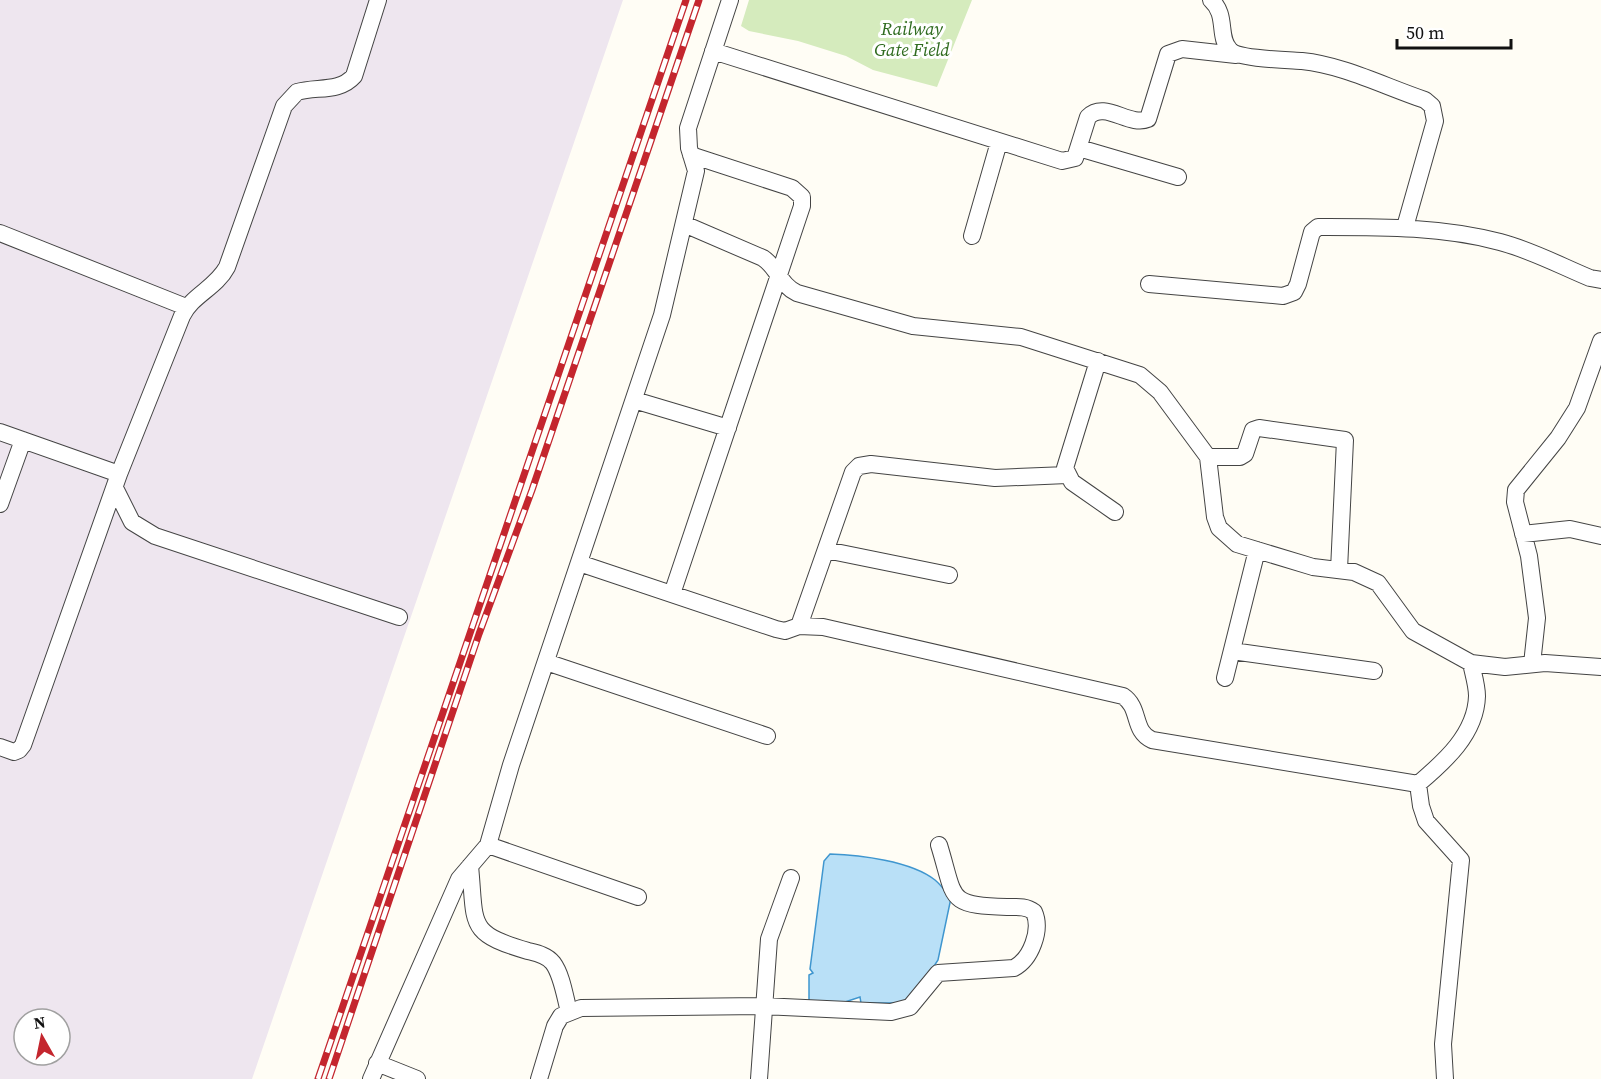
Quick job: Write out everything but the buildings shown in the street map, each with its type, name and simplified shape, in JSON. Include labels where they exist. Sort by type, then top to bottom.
[{"type":"street","points":[[0,747],[14,752],[20,750],[23,745],[117,481],[186,307],[209,290],[227,267],[284,106],[297,92],[334,87],[348,82],[354,76],[378,0]]},
{"type":"street","points":[[371,1079],[459,879],[488,845],[511,765],[662,315],[696,171],[691,155],[688,128],[730,0]]},
{"type":"street","points":[[1210,0],[1218,6],[1226,45],[1236,55]]},
{"type":"street","points":[[713,51],[1062,161],[1076,158],[1088,117],[1092,113],[1105,111],[1140,121],[1148,118],[1168,54],[1182,49],[1316,63],[1425,100],[1432,106],[1435,121],[1405,227]]},
{"type":"street","points":[[972,236],[999,142]]},
{"type":"street","points":[[1079,148],[1178,177]]},
{"type":"street","points":[[672,594],[802,206],[799,192],[792,188],[691,155]]},
{"type":"street","points":[[684,224],[770,262],[789,289],[798,293],[913,326],[1021,337],[1140,375],[1151,382],[1208,457],[1215,517],[1219,528],[1237,544],[1313,567],[1354,572],[1378,583],[1413,631],[1471,663],[1505,667],[1532,664],[1601,667]]},
{"type":"street","points":[[1149,284],[1283,296],[1294,292],[1309,240],[1312,232],[1318,227],[1405,227],[1502,242],[1590,278],[1601,280]]},
{"type":"street","points":[[0,233],[186,307]]},
{"type":"street","points":[[1532,664],[1537,618],[1529,556],[1515,502],[1516,490],[1558,438],[1577,408],[1601,343]]},
{"type":"street","points":[[1098,361],[1066,460],[1067,475],[1072,482],[1114,512]]},
{"type":"street","points":[[634,400],[728,428]]},
{"type":"street","points":[[1208,457],[1240,457],[1245,454],[1253,430],[1259,428],[1345,440],[1339,570]]},
{"type":"street","points":[[0,432],[117,481]]},
{"type":"street","points":[[0,504],[23,440]]},
{"type":"street","points":[[799,626],[853,472],[859,466],[871,464],[995,478],[1067,475]]},
{"type":"street","points":[[117,481],[125,512],[142,530],[399,617]]},
{"type":"street","points":[[1523,534],[1570,529],[1592,532],[1601,536]]},
{"type":"street","points":[[826,550],[949,575]]},
{"type":"street","points":[[1225,678],[1257,550]]},
{"type":"street","points":[[579,562],[776,629],[785,631],[799,626],[834,630],[1124,696],[1135,708],[1138,728],[1144,736],[1152,740],[1418,784]]},
{"type":"street","points":[[1232,651],[1374,671]]},
{"type":"street","points":[[546,662],[767,736]]},
{"type":"street","points":[[1418,784],[1462,741],[1473,715],[1477,695],[1471,663]]},
{"type":"street","points":[[1418,784],[1420,806],[1426,820],[1461,860],[1443,1044],[1445,1079]]},
{"type":"street","points":[[488,845],[638,897]]},
{"type":"street","points":[[539,1079],[555,1026],[561,1016],[581,1008],[762,1006],[900,1011],[916,1001],[938,973],[1014,968],[1025,963],[1031,952],[1038,919],[1034,912],[1020,907],[963,903],[955,896],[939,845]]},
{"type":"street","points":[[470,866],[476,918],[480,928],[494,941],[543,956],[552,962],[569,1012]]},
{"type":"street","points":[[759,1079],[762,1006],[770,930],[791,878]]},
{"type":"street","points":[[377,1063],[417,1079]]},
{"type":"shaded area","points":[[0,0],[623,0],[252,1079],[0,1079]]},
{"type":"green space","name":"Railway Gate Field","points":[[749,0],[972,0],[937,87],[873,70],[846,56],[798,41],[749,31],[741,26]]},
{"type":"water","points":[[830,854],[870,858],[913,868],[935,880],[951,898],[938,960],[914,997],[900,1003],[861,1003],[860,997],[842,1003],[809,1003],[809,975],[813,973],[810,969],[824,861]]},
{"type":"railway","points":[[318,1079],[686,0]]},
{"type":"railway","points":[[329,1079],[479,634],[532,490],[699,0]]}]
